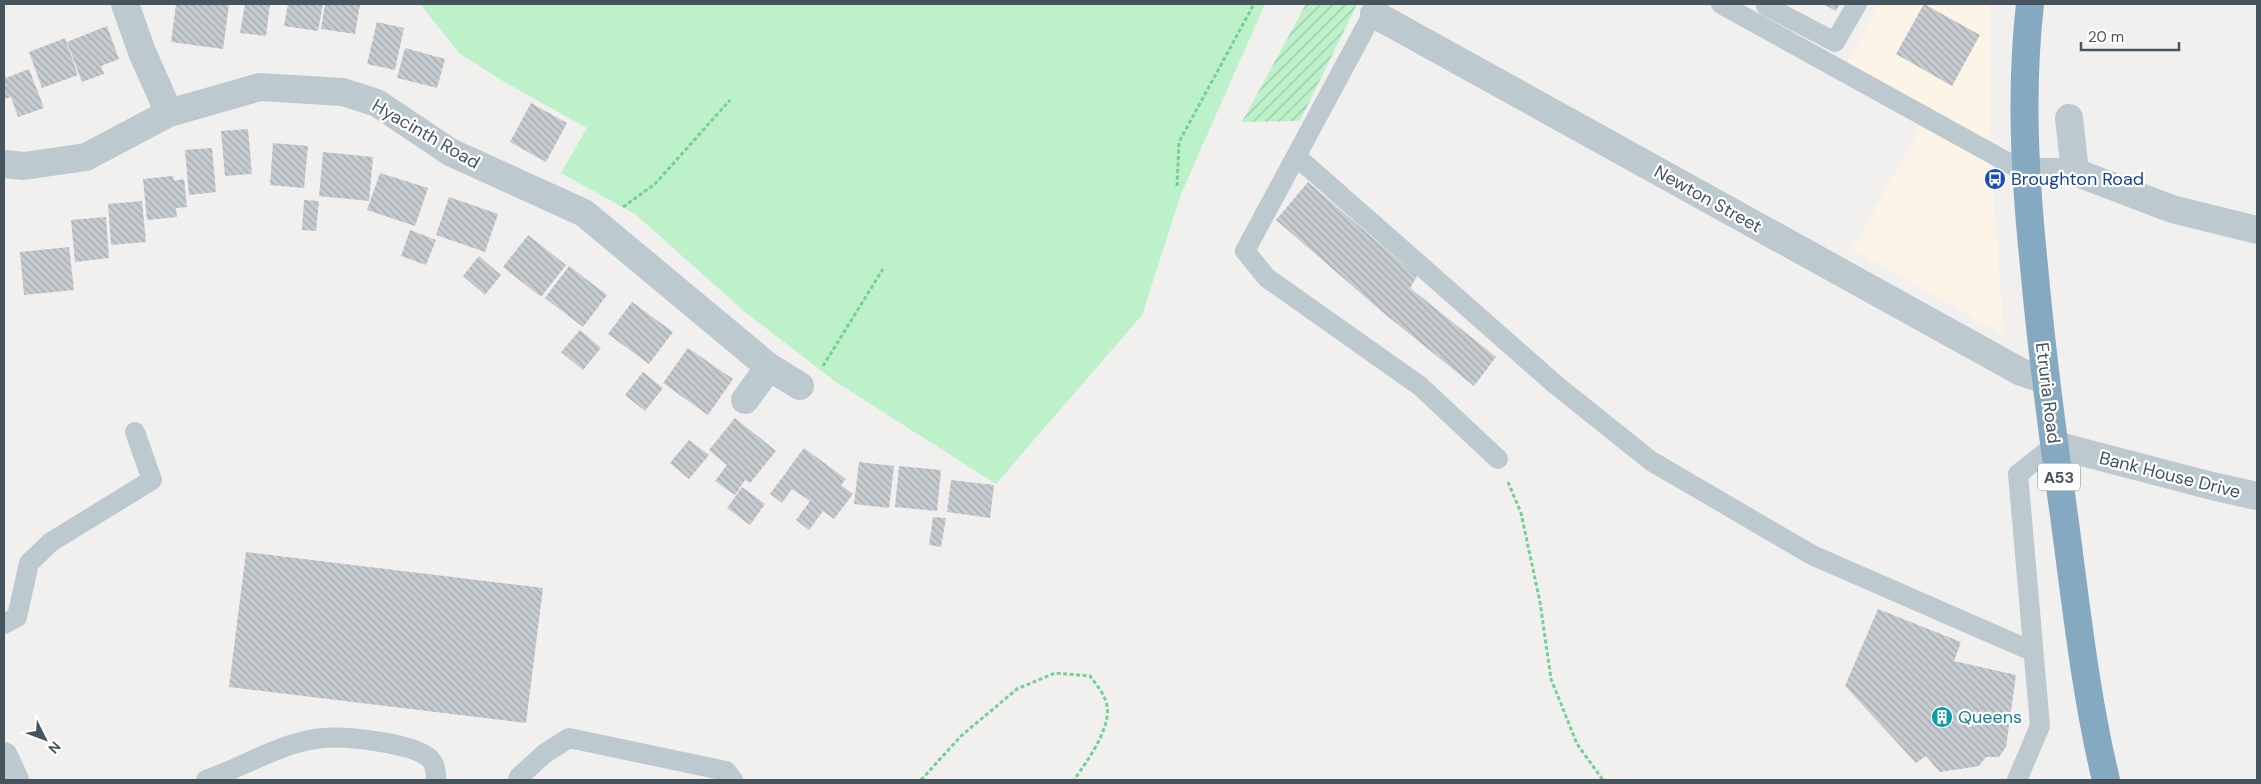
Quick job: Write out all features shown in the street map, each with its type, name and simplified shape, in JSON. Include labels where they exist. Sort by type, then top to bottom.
[{"type":"highway","name":"Etruria Road","points":[[2030,4],[2026,38],[2025,172],[2045,380],[2088,683],[2106,780]]},
{"type":"street","points":[[126,4],[142,52],[169,113]]},
{"type":"street","name":"Newton Street","points":[[1376,9],[2021,372],[2045,380]]},
{"type":"street","name":"Hyacinth Road","points":[[4,164],[24,166],[86,157],[169,113],[260,87],[343,92],[377,103],[450,152],[584,213],[769,367],[800,386]]},
{"type":"street","points":[[2069,118],[2075,172]]},
{"type":"street","points":[[2025,172],[2075,172],[2172,209],[2257,230]]},
{"type":"street","points":[[745,400],[769,367]]},
{"type":"street","name":"Bank House Drive","points":[[2054,445],[2257,496]]},
{"type":"street","points":[[4,756],[15,780]]},
{"type":"lane","points":[[1721,4],[2025,172]]},
{"type":"lane","points":[[1766,6],[1835,42],[1857,4]]},
{"type":"lane","points":[[1376,9],[1245,251],[1267,278],[1420,386],[1498,459]]},
{"type":"lane","points":[[1297,157],[1556,385],[1651,461],[1812,555],[2032,651]]},
{"type":"lane","points":[[4,624],[17,617],[29,563],[51,542],[152,480],[135,432]]},
{"type":"lane","points":[[2016,780],[2040,726],[2018,474],[2054,445]]},
{"type":"lane","points":[[206,780],[236,776],[290,745],[323,738],[349,739],[409,748],[422,752],[432,760],[436,769],[436,780]]},
{"type":"lane","points":[[518,780],[518,777],[544,754],[569,738],[726,771],[733,780]]},
{"type":"path","points":[[1177,186],[1179,142],[1254,4]]},
{"type":"path","points":[[598,224],[655,184],[730,100]]},
{"type":"path","points":[[800,386],[823,367],[883,268]]},
{"type":"path","points":[[1498,459],[1521,513],[1540,602],[1551,678],[1577,744],[1603,780]]},
{"type":"path","points":[[921,780],[961,736],[1017,689],[1055,673],[1090,676],[1106,700],[1106,724],[1095,749],[1074,780]]},
{"type":"shaded area","points":[[1879,4],[1989,4],[1991,146],[1846,65]]},
{"type":"shaded area","points":[[1921,127],[1991,163],[2004,335],[1852,249]]},
{"type":"green space","points":[[420,4],[1265,4],[1181,194],[1142,315],[996,484],[836,382],[745,312],[635,214],[561,173],[587,128],[501,80],[459,53]]},
{"type":"green space","points":[[1306,4],[1357,4],[1300,121],[1242,122]]},
{"type":"building","points":[[176,4],[229,5],[223,49],[171,42]]},
{"type":"building","points":[[245,4],[270,4],[266,36],[240,33]]},
{"type":"building","points":[[288,4],[323,4],[318,31],[284,26]]},
{"type":"building","points":[[325,4],[360,4],[355,34],[321,29]]},
{"type":"building","points":[[1823,4],[1840,4],[1836,11]]},
{"type":"building","points":[[1924,4],[1980,35],[1952,86],[1896,54]]},
{"type":"building","points":[[377,22],[404,28],[395,70],[367,64]]},
{"type":"building","points":[[107,26],[119,59],[101,66],[104,74],[82,82],[67,42]]},
{"type":"building","points":[[65,38],[78,75],[42,88],[29,52]]},
{"type":"building","points":[[405,48],[445,59],[437,88],[397,78]]},
{"type":"building","points":[[29,69],[44,108],[18,117],[11,97],[4,99],[4,73],[6,78]]},
{"type":"building","points":[[531,103],[567,123],[546,162],[510,142]]},
{"type":"building","points":[[248,129],[252,174],[225,176],[221,131]]},
{"type":"building","points":[[273,143],[308,146],[304,188],[270,185]]},
{"type":"building","points":[[212,148],[216,192],[189,195],[185,150]]},
{"type":"building","points":[[323,152],[373,157],[369,201],[319,196]]},
{"type":"building","points":[[380,173],[428,188],[415,226],[367,210]]},
{"type":"building","points":[[173,176],[174,181],[184,179],[187,207],[176,208],[177,217],[147,220],[143,179]]},
{"type":"building","points":[[1308,182],[1417,276],[1410,288],[1496,357],[1474,386],[1386,315],[1276,220]]},
{"type":"building","points":[[449,197],[498,214],[485,252],[436,235]]},
{"type":"building","points":[[304,200],[319,201],[316,231],[302,230]]},
{"type":"building","points":[[142,201],[146,242],[111,245],[108,204]]},
{"type":"building","points":[[106,217],[109,258],[75,262],[71,220]]},
{"type":"building","points":[[410,230],[436,240],[426,265],[401,256]]},
{"type":"building","points":[[528,235],[566,265],[541,297],[503,267]]},
{"type":"building","points":[[69,247],[74,290],[24,295],[20,252]]},
{"type":"building","points":[[479,256],[501,275],[485,295],[463,276]]},
{"type":"building","points":[[569,266],[607,295],[583,327],[545,298]]},
{"type":"building","points":[[632,302],[673,332],[649,364],[608,334]]},
{"type":"building","points":[[580,330],[601,348],[583,370],[561,352]]},
{"type":"building","points":[[688,348],[733,379],[708,415],[663,383]]},
{"type":"building","points":[[643,372],[663,388],[645,411],[625,395]]},
{"type":"building","points":[[735,418],[776,451],[750,483],[745,480],[735,495],[715,481],[727,465],[709,450]]},
{"type":"building","points":[[689,440],[709,455],[689,479],[670,463]]},
{"type":"building","points":[[804,448],[846,479],[841,485],[853,494],[834,519],[823,511],[809,530],[796,520],[810,501],[792,489],[782,503],[770,494]]},
{"type":"building","points":[[859,462],[894,466],[889,508],[854,504]]},
{"type":"building","points":[[899,466],[941,470],[937,511],[895,507]]},
{"type":"building","points":[[951,480],[994,485],[990,518],[947,512]]},
{"type":"building","points":[[742,487],[765,504],[750,525],[727,508]]},
{"type":"building","points":[[933,517],[946,518],[941,547],[929,545]]},
{"type":"building","points":[[246,552],[543,588],[526,723],[229,687]]},
{"type":"building","name":"Queens","points":[[1878,609],[1961,642],[1954,661],[2016,675],[2006,747],[1999,757],[1986,757],[1979,766],[1940,772],[1926,756],[1916,763],[1845,686]]},
{"type":"place","name":"Broughton Road","points":[[1995,179]]},
{"type":"place","name":"Queens","points":[[1942,717]]}]
